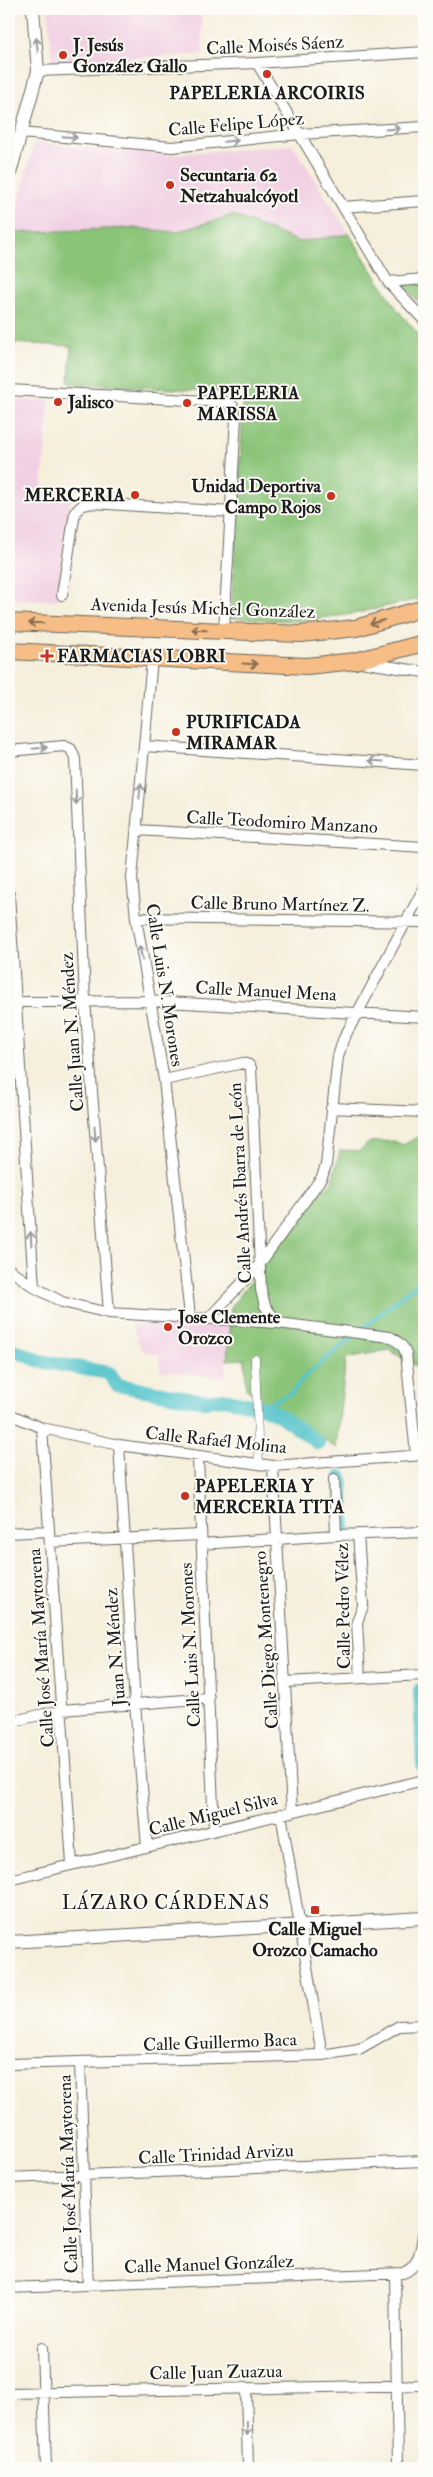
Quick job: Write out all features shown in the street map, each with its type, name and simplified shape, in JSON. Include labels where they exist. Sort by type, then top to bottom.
[{"type":"main road","name":"Avenida Jesús Michel González","points":[[9,622],[301,634],[356,628],[424,608]]},
{"type":"main road","points":[[9,651],[307,666],[355,661],[424,643]]},
{"type":"street","points":[[9,177],[38,71],[33,9]]},
{"type":"street","name":"Calle Moisés Sáenz","points":[[38,71],[257,63],[424,52]]},
{"type":"street","points":[[257,63],[388,282],[424,320]]},
{"type":"street","name":"Calle Felipe López","points":[[21,133],[172,147],[300,134],[424,127]]},
{"type":"street","points":[[343,207],[424,201]]},
{"type":"street","points":[[388,282],[424,279]]},
{"type":"street","points":[[9,390],[225,402],[233,406],[236,417],[224,631]]},
{"type":"street","points":[[62,595],[75,512],[83,506],[93,503],[231,512]]},
{"type":"street","name":"Calle Luis N. Morones","points":[[152,659],[132,878],[136,918],[149,1001],[164,1080],[190,1316]]},
{"type":"street","points":[[355,661],[424,672]]},
{"type":"street","name":"Calle Juan N. Méndez","points":[[9,751],[64,746],[71,749],[75,759],[85,1000],[109,1313]]},
{"type":"street","points":[[144,746],[424,765]]},
{"type":"street","name":"Calle Teodomiro Manzano","points":[[137,830],[424,847]]},
{"type":"street","points":[[209,1318],[259,1265],[322,1177],[326,1165],[338,1057],[343,1040],[408,922],[424,888]]},
{"type":"street","points":[[9,894],[12,988],[16,1002],[34,1287]]},
{"type":"street","name":"Calle Bruno Martínez Z.","points":[[136,918],[424,922]]},
{"type":"street","name":"Calle Manuel Mena","points":[[16,1002],[149,1001],[424,1017]]},
{"type":"street","name":"Calle Andrés Ibarra de León","points":[[164,1080],[243,1064],[249,1065],[251,1068],[262,1299],[270,1314],[278,1323]]},
{"type":"street","points":[[331,1108],[424,1112]]},
{"type":"street","points":[[9,1269],[34,1287],[62,1302],[109,1313],[190,1316],[278,1323],[368,1334],[397,1340],[403,1346],[406,1353],[420,1455]]},
{"type":"street","points":[[255,1359],[259,1465]]},
{"type":"street","name":"Calle Rafaél Molina","points":[[9,1414],[42,1428],[119,1445],[198,1458],[259,1465],[273,1466],[420,1455]]},
{"type":"street","name":"Calle José María Maytorena","points":[[42,1428],[72,1864]]},
{"type":"street","name":"Juan N. Méndez","points":[[119,1445],[135,1704],[147,1846]]},
{"type":"street","name":"Calle Luis N. Morones","points":[[198,1458],[200,1540],[214,1830]]},
{"type":"street","name":"Calle Diego Montenegro","points":[[273,1466],[285,1682],[286,1813],[299,1925],[322,2055]]},
{"type":"street","name":"Calle Pedro Vélez","points":[[334,1479],[336,1535]]},
{"type":"street","points":[[9,1533],[49,1531]]},
{"type":"street","points":[[50,1542],[276,1538],[424,1532]]},
{"type":"street","name":"Calle Pedro Vélez","points":[[358,1534],[363,1606],[357,1622],[360,1678]]},
{"type":"street","points":[[285,1682],[424,1675]]},
{"type":"street","points":[[9,1722],[62,1710],[209,1698]]},
{"type":"street","name":"Calle Miguel Silva","points":[[9,1880],[424,1780]]},
{"type":"street","points":[[9,1942],[424,1918]]},
{"type":"street","name":"Calle Guillermo Baca","points":[[9,2064],[322,2055],[359,2050],[399,2026],[424,2025]]},
{"type":"street","name":"Calle José María Maytorena","points":[[80,2062],[82,2177],[88,2285]]},
{"type":"street","name":"Calle Trinidad Arvizu","points":[[9,2178],[82,2177],[424,2161]]},
{"type":"street","name":"Calle Manuel González","points":[[9,2288],[395,2274],[410,2271],[419,2256],[424,2229]]},
{"type":"street","points":[[395,2274],[398,2468]]},
{"type":"street","points":[[42,2348],[46,2468]]},
{"type":"street","name":"Calle Juan Zuazua","points":[[9,2393],[396,2384],[424,2385]]},
{"type":"street","points":[[246,2387],[248,2468]]},
{"type":"shaded area","points":[[48,9],[201,9],[203,54],[52,62]]},
{"type":"shaded area","name":"Secuntaria 62 Netzahualcóyotl","points":[[34,143],[165,155],[293,145],[349,234],[299,242],[233,215],[176,232],[132,228],[10,233]]},
{"type":"shaded area","points":[[9,399],[49,401],[42,489],[72,491],[58,600],[9,599]]},
{"type":"shaded area","points":[[131,1324],[230,1325],[225,1378],[160,1371],[159,1354],[142,1350]]},
{"type":"green space","points":[[233,215],[299,242],[349,234],[397,309],[424,341],[424,598],[353,614],[298,621],[231,618],[244,393],[69,383],[71,346],[9,343],[10,233],[132,228],[176,232]]},
{"type":"green space","points":[[424,283],[424,308],[403,285]]},
{"type":"green space","points":[[420,1124],[424,1124],[424,1368],[419,1368],[389,1350],[346,1358],[336,1448],[246,1389],[245,1359],[227,1360],[231,1307],[317,1195],[332,1182],[340,1150],[359,1151],[370,1142],[394,1141],[403,1145],[419,1136]]},
{"type":"waterway","points":[[262,1407],[292,1393],[302,1379],[424,1276]]},
{"type":"waterway","points":[[9,1348],[40,1361],[109,1373],[117,1385],[204,1401],[223,1399],[262,1407],[281,1416],[318,1443]]},
{"type":"waterway","points":[[341,1477],[344,1526]]},
{"type":"waterway","points":[[420,1690],[423,1766]]},
{"type":"place","name":"J. Jesús González Gallo","points":[[63,55]]},
{"type":"place","name":"PAPELERIA ARCOIRIS","points":[[267,74]]},
{"type":"place","name":"Secuntaria 62 Netzahualcóyotl","points":[[170,185]]},
{"type":"place","name":"Jalisco","points":[[58,402]]},
{"type":"place","name":"PAPELERIA MARISSA","points":[[187,403]]},
{"type":"place","name":"MERCERIA","points":[[135,495]]},
{"type":"place","name":"Unidad Deportiva Campo Rojos","points":[[331,496]]},
{"type":"place","name":"FARMACIAS LOBRI","points":[[47,656]]},
{"type":"place","name":"PURIFICADA MIRAMAR","points":[[176,732]]},
{"type":"place","name":"Jose Clemente Orozco","points":[[168,1327]]},
{"type":"place","name":"PAPELERIA Y MERCERIA TITA","points":[[185,1496]]},
{"type":"place","name":"Calle Miguel Orozco Camacho","points":[[315,1910]]},
{"type":"district","name":"LÁZARO CÁRDENAS","points":[[166,1902]]}]
